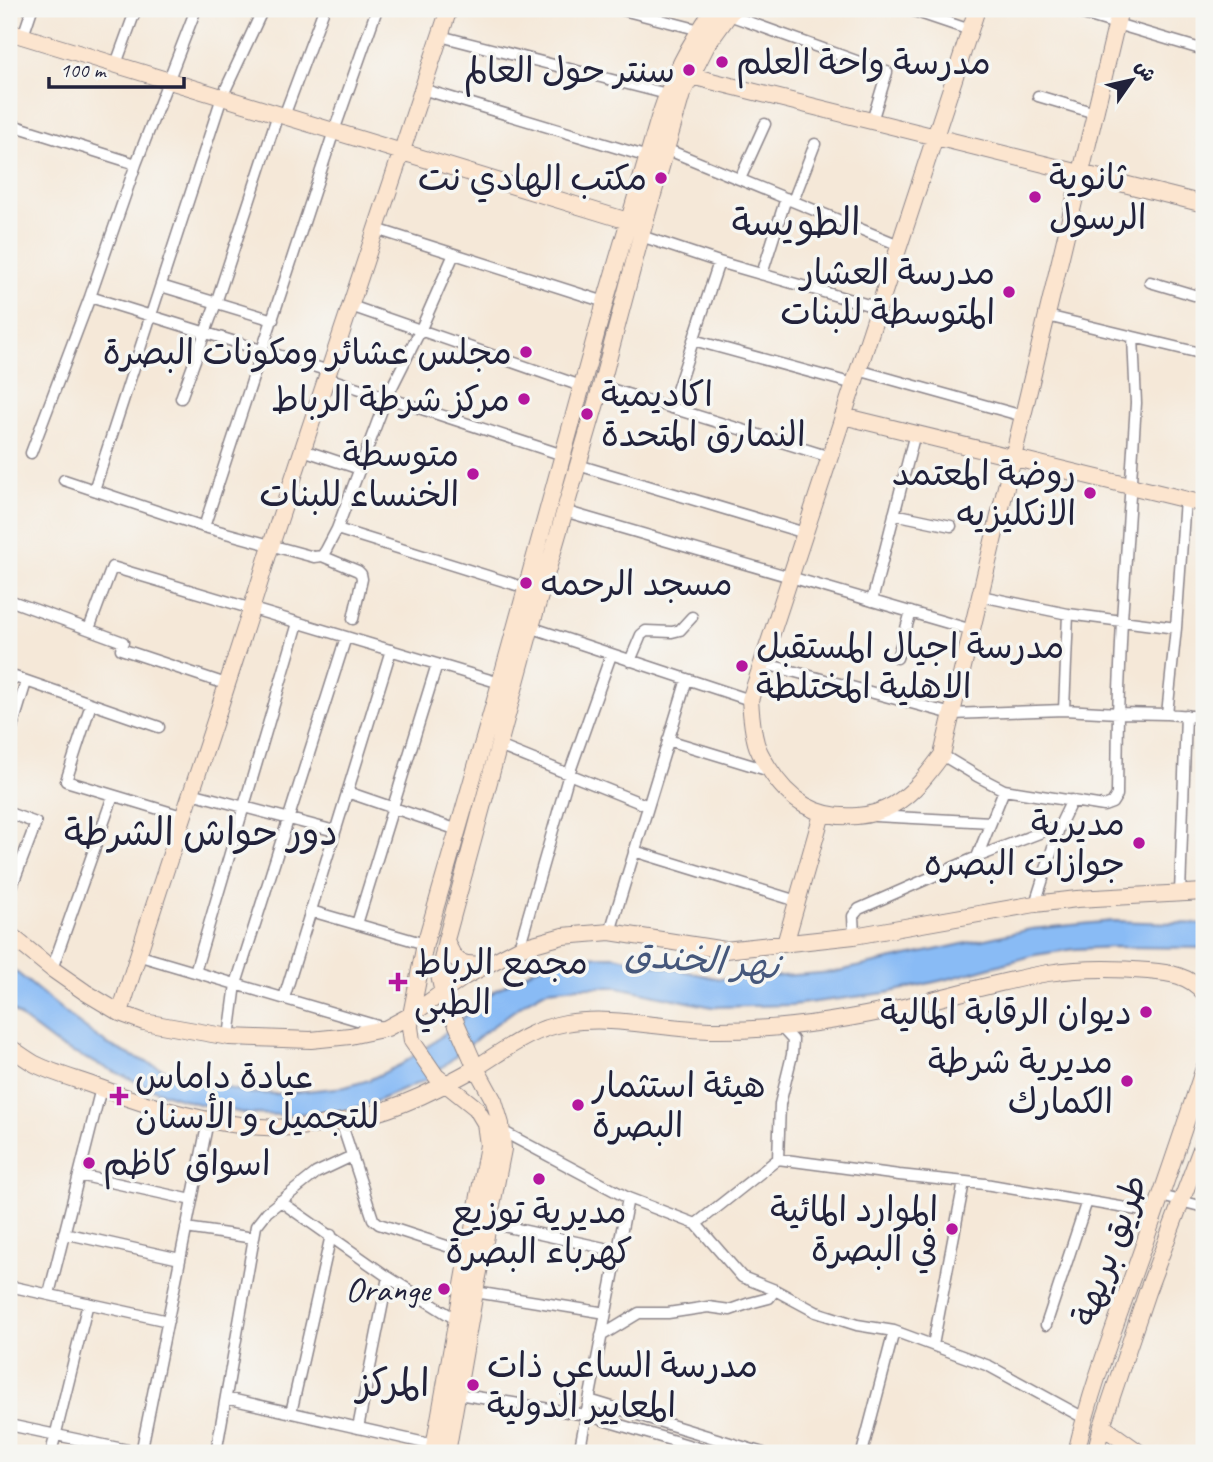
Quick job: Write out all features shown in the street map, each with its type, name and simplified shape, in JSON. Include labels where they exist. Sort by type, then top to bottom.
[{"type":"main road","points":[[120,1013],[271,545],[449,9]]},
{"type":"main road","points":[[977,9],[750,700],[756,743],[770,771],[792,797],[822,814],[843,817],[866,815],[892,806],[928,775],[942,755],[1118,17]]},
{"type":"main road","points":[[438,1451],[475,1292],[473,1250],[489,1223],[503,1149],[501,1124],[494,1101],[475,1068],[443,993],[439,975],[446,940],[499,746],[524,625],[526,588],[628,222],[667,94],[679,65],[700,37],[726,11]]},
{"type":"main road","points":[[16,34],[628,222]]},
{"type":"main road","points":[[451,1392],[457,1320],[473,1250],[488,1145],[487,1134],[485,1123],[476,1108],[441,1080],[412,1041],[411,1015],[425,944],[500,683],[524,625],[564,512],[700,37]]},
{"type":"main road","points":[[691,76],[1204,204]]},
{"type":"main road","points":[[606,297],[625,298]]},
{"type":"main road","points":[[843,416],[1204,504]]},
{"type":"main road","points":[[785,944],[822,814]]},
{"type":"main road","points":[[9,934],[52,969],[120,1013],[144,1022],[229,1037],[311,1040],[350,1036],[387,1028],[411,1015],[464,977],[519,948],[563,936],[610,932],[725,950],[854,936],[1035,904],[1204,892]]},
{"type":"main road","points":[[446,940],[455,959],[465,965],[491,963]]},
{"type":"main road","points":[[9,1047],[36,1064],[136,1102],[208,1121],[277,1128],[341,1122],[400,1105],[441,1080],[475,1068],[526,1036],[569,1023],[617,1022],[706,1030],[782,1028],[835,1021],[1073,970],[1127,969],[1172,974],[1195,983],[1204,993]]},
{"type":"main road","name":"طريق بريهة","points":[[1076,1453],[1084,1418],[1204,1068]]},
{"type":"main road","name":"طريق بريهة","points":[[1095,1453],[1147,1292],[1204,1141]]},
{"type":"main road","points":[[1102,1426],[1140,1453]]},
{"type":"street","points":[[16,34],[32,9]]},
{"type":"street","points":[[116,64],[136,9]]},
{"type":"street","points":[[31,453],[90,297],[136,164],[196,9]]},
{"type":"street","points":[[94,490],[222,97],[263,9]]},
{"type":"street","points":[[181,398],[281,115],[324,9]]},
{"type":"street","points":[[204,527],[334,131],[377,9]]},
{"type":"street","points":[[619,9],[700,37]]},
{"type":"street","points":[[908,9],[970,30]]},
{"type":"street","points":[[1066,9],[1118,17],[1204,50]]},
{"type":"street","points":[[726,11],[887,72],[872,121]]},
{"type":"street","points":[[440,36],[667,94]]},
{"type":"street","points":[[422,89],[649,157]]},
{"type":"street","points":[[1038,96],[1095,113]]},
{"type":"street","points":[[9,124],[136,164]]},
{"type":"street","points":[[740,179],[765,124]]},
{"type":"street","points":[[762,274],[790,199],[815,144]]},
{"type":"street","points":[[666,149],[899,244]]},
{"type":"street","points":[[376,229],[606,297]]},
{"type":"street","points":[[641,236],[719,262],[878,308]]},
{"type":"street","points":[[321,556],[327,550],[337,529],[386,398],[421,331],[454,254]]},
{"type":"street","points":[[671,408],[719,262]]},
{"type":"street","points":[[1150,282],[1194,295],[1200,295],[1204,291]]},
{"type":"street","points":[[161,286],[273,320]]},
{"type":"street","points":[[90,297],[262,351],[386,398],[563,455]]},
{"type":"street","points":[[351,306],[581,386]]},
{"type":"street","points":[[1047,316],[1204,354]]},
{"type":"street","points":[[942,755],[1004,790],[1104,806],[1112,803],[1117,795],[1122,620],[1136,403],[1133,337]]},
{"type":"street","points":[[694,340],[1023,416]]},
{"type":"street","points":[[601,386],[830,457]]},
{"type":"street","points":[[872,601],[915,433]]},
{"type":"street","points":[[303,450],[360,469]]},
{"type":"street","points":[[578,465],[805,533]]},
{"type":"street","points":[[64,480],[204,527],[314,557],[321,556],[358,571],[362,579],[353,619]]},
{"type":"street","points":[[1167,713],[1185,499]]},
{"type":"street","points":[[564,512],[972,630]]},
{"type":"street","points":[[894,514],[951,526]]},
{"type":"street","points":[[337,529],[526,588]]},
{"type":"street","points":[[89,629],[112,567],[500,683]]},
{"type":"street","points":[[981,596],[1068,614],[1176,628]]},
{"type":"street","points":[[9,600],[226,684]]},
{"type":"street","points":[[897,658],[911,612]]},
{"type":"street","points":[[1064,710],[1068,614]]},
{"type":"street","points":[[631,661],[641,635],[646,631],[680,630],[692,617]]},
{"type":"street","points":[[195,972],[298,622]]},
{"type":"street","points":[[524,625],[750,700]]},
{"type":"street","points":[[229,1037],[236,984],[346,637]]},
{"type":"street","points":[[284,998],[391,650]]},
{"type":"street","points":[[519,948],[569,774],[611,655]]},
{"type":"street","points":[[762,663],[953,714],[1064,710],[1167,713],[1204,717]]},
{"type":"street","points":[[357,924],[437,664]]},
{"type":"street","points":[[9,676],[159,727]]},
{"type":"street","points":[[610,932],[687,679]]},
{"type":"street","points":[[9,738],[26,681]]},
{"type":"street","points":[[91,704],[66,781],[182,817]]},
{"type":"street","points":[[1180,894],[1186,715]]},
{"type":"street","points":[[668,740],[770,771]]},
{"type":"street","points":[[499,746],[648,806]]},
{"type":"street","points":[[977,857],[1004,790]]},
{"type":"street","points":[[347,792],[458,830]]},
{"type":"street","points":[[191,793],[335,831]]},
{"type":"street","points":[[52,969],[113,796]]},
{"type":"street","points":[[1035,904],[1060,825],[1072,800]]},
{"type":"street","points":[[9,813],[36,823],[9,894]]},
{"type":"street","points":[[866,815],[992,822]]},
{"type":"street","points":[[854,936],[853,916],[856,911],[977,857],[1060,825]]},
{"type":"street","points":[[634,851],[797,901]]},
{"type":"street","points":[[311,911],[425,944]]},
{"type":"street","points":[[137,955],[387,1028]]},
{"type":"street","points":[[778,1159],[779,1104],[792,1055],[793,1040],[782,1028]]},
{"type":"street","points":[[49,1294],[101,1088]]},
{"type":"street","points":[[9,1426],[141,1453],[208,1121]]},
{"type":"street","points":[[341,1122],[373,1219],[379,1224],[473,1250]]},
{"type":"street","points":[[502,1130],[628,1198],[696,1224],[742,1277],[775,1290],[816,1312],[857,1325],[894,1331],[989,1366],[1084,1418]]},
{"type":"street","points":[[216,1453],[256,1226],[280,1201],[316,1173],[352,1156]]},
{"type":"street","points":[[696,1224],[778,1159],[964,1182],[1156,1213]]},
{"type":"street","points":[[79,1175],[192,1200]]},
{"type":"street","points":[[933,1345],[964,1182]]},
{"type":"street","points":[[1161,1196],[1204,1208]]},
{"type":"street","points":[[579,1453],[628,1198]]},
{"type":"street","points":[[280,1201],[388,1277],[457,1320]]},
{"type":"street","points":[[1046,1325],[1087,1201]]},
{"type":"street","points":[[489,1223],[618,1251]]},
{"type":"street","points":[[186,1228],[254,1238]]},
{"type":"street","points":[[64,1233],[180,1259]]},
{"type":"street","points":[[291,1413],[331,1235]]},
{"type":"street","points":[[358,1427],[388,1277]]},
{"type":"street","points":[[9,1286],[168,1321]]},
{"type":"street","points":[[601,1336],[639,1313],[668,1314],[708,1307],[730,1310],[769,1298],[775,1290]]},
{"type":"street","points":[[475,1292],[606,1313]]},
{"type":"street","points":[[51,1453],[88,1303]]},
{"type":"street","points":[[862,1453],[894,1331]]},
{"type":"street","points":[[451,1392],[586,1415],[715,1453]]},
{"type":"street","points":[[226,1398],[358,1427],[438,1451]]},
{"type":"street","points":[[589,1400],[727,1448],[762,1453]]},
{"type":"water","name":"نهر الخندق","points":[[1113,921],[1204,924],[1204,948],[1075,949],[1035,955],[886,993],[792,1005],[712,1007],[618,987],[547,990],[527,1001],[485,1032],[428,1079],[349,1110],[283,1115],[248,1114],[195,1103],[157,1091],[60,1047],[9,1007],[9,966],[107,1044],[165,1070],[200,1081],[248,1093],[276,1094],[345,1087],[369,1080],[400,1065],[434,1042],[496,990],[563,957],[614,956],[720,979],[756,978],[834,972],[1031,929]]},
{"type":"place","name":"مدرسة واحة العلم","points":[[722,62]]},
{"type":"place","name":"سنتر حول العالم","points":[[689,70]]},
{"type":"place","name":"مكتب الهادي نت","points":[[661,178]]},
{"type":"place","name":"ثانوية الرسول","points":[[1035,197]]},
{"type":"place","name":"مدرسة العشار المتوسطة للبنات","points":[[1009,292]]},
{"type":"place","name":"مجلس عشائر ومكونات البصرة","points":[[526,352]]},
{"type":"place","name":"مركز شرطة الرباط","points":[[524,399]]},
{"type":"place","name":"اكاديمية النمارق المتحدة","points":[[587,414]]},
{"type":"place","name":"متوسطة الخنساء للبنات","points":[[473,474]]},
{"type":"place","name":"روضة المعتمد الانكليزيه","points":[[1090,493]]},
{"type":"place","name":"مسجد الرحمه","points":[[526,583]]},
{"type":"place","name":"مدرسة اجيال المستقبل الاهلية المختلطة","points":[[742,666]]},
{"type":"place","name":"مديرية جوازات البصره","points":[[1139,843]]},
{"type":"place","name":"مجمع الرباط الطبي","points":[[398,982]]},
{"type":"place","name":"ديوان الرقابة المالية","points":[[1146,1012]]},
{"type":"place","name":"مديرية شرطة الكمارك","points":[[1127,1081]]},
{"type":"place","name":"عيادة داماس للتجميل و الأسنان","points":[[119,1096]]},
{"type":"place","name":"هيئة استثمار البصرة","points":[[578,1105]]},
{"type":"place","name":"اسواق كاظم","points":[[89,1163]]},
{"type":"place","name":"مديرية توزيع كهرباء البصرة","points":[[539,1179]]},
{"type":"place","name":"الموارد المائية في البصرة","points":[[952,1229]]},
{"type":"place","name":"Orange","points":[[444,1289]]},
{"type":"place","name":"مدرسة الساعي ذات المعايير الدولية","points":[[473,1385]]},
{"type":"district","name":"الطويسة","points":[[796,222]]},
{"type":"district","name":"دور حواش الشرطة","points":[[201,832]]},
{"type":"district","name":"المركز","points":[[393,1383]]}]
